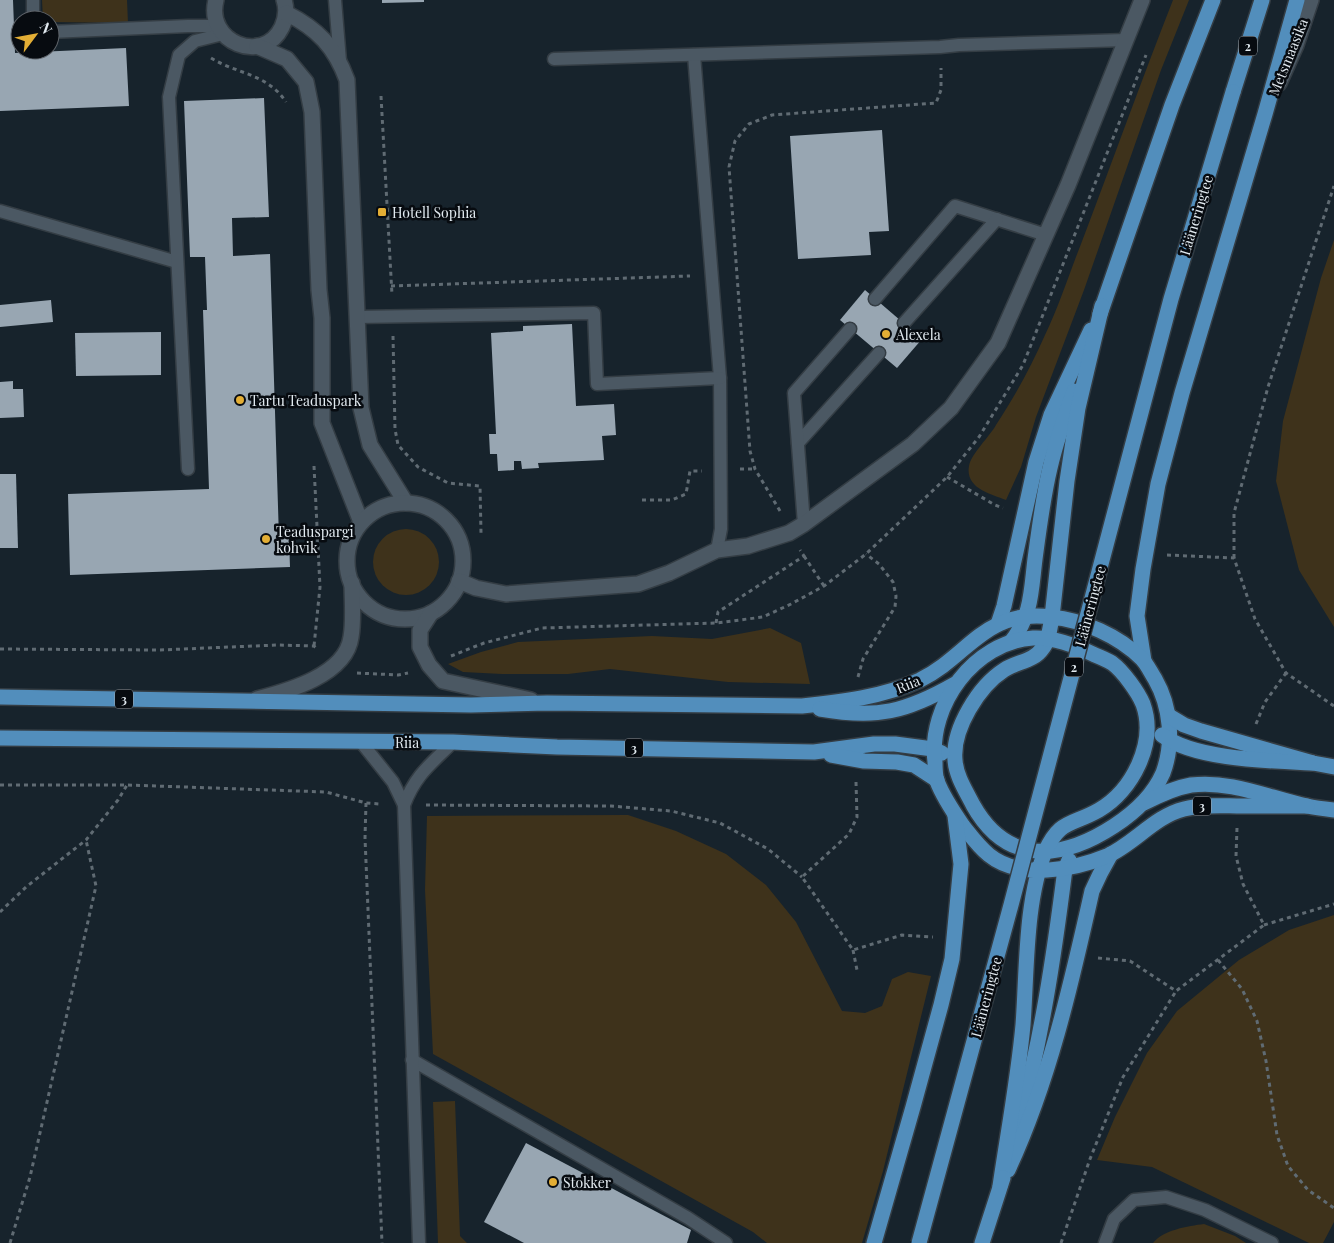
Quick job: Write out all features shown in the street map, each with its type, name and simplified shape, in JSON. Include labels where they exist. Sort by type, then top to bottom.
[{"type":"highway","points":[[1011,642],[1021,628],[1032,591],[1035,558],[1050,467],[1069,403],[1172,105],[1214,0]]},
{"type":"highway","name":"Lääneringtee","points":[[919,1243],[1172,299],[1262,0]]},
{"type":"highway","points":[[1144,661],[1137,616],[1158,484],[1182,393],[1297,0]]},
{"type":"highway","points":[[1026,615],[1052,617],[1078,623],[1102,632],[1126,646],[1144,661],[1162,691],[1169,716],[1169,741],[1162,773],[1143,803],[1123,820],[1098,837],[1075,847],[1031,851],[1002,839],[988,827],[977,812],[960,780],[955,759],[959,732],[970,707],[984,688],[1004,670],[1034,657],[1042,650],[1047,639],[1052,617],[1059,546],[1077,417],[1102,306]]},
{"type":"highway","points":[[998,624],[1004,606],[1036,462],[1051,415],[1102,306]]},
{"type":"highway","name":"Riia","points":[[0,696],[471,705],[547,703],[802,706],[837,702],[898,689],[921,679],[942,666],[981,634],[998,624],[1026,615]]},
{"type":"highway","points":[[1000,1186],[1020,1053],[1029,940],[1038,870],[1055,832],[1100,809],[1124,789],[1138,766],[1146,738],[1147,723],[1143,704],[1128,680],[1113,664],[1088,651],[1047,639],[1034,638],[1011,642],[979,660],[955,684],[940,714],[933,749],[937,780],[955,814],[975,841],[991,857],[1006,864],[1038,870],[1065,869],[1087,864],[1111,854]]},
{"type":"highway","name":"Riia","points":[[802,706],[841,713],[882,713],[913,706],[955,684]]},
{"type":"highway","points":[[1169,716],[1193,728],[1334,768]]},
{"type":"highway","points":[[1147,723],[1169,741],[1188,748],[1258,761],[1314,763]]},
{"type":"highway","name":"Riia","points":[[0,738],[453,742],[557,747],[814,752],[874,744],[895,744],[933,749],[955,759]]},
{"type":"highway","name":"Riia","points":[[814,752],[864,761],[898,762],[914,765],[937,780]]},
{"type":"highway","name":"3","points":[[1143,803],[1173,789],[1205,784],[1263,793],[1307,806],[1334,810]]},
{"type":"highway","name":"3","points":[[1111,854],[1164,818],[1182,809],[1208,806],[1307,806]]},
{"type":"highway","points":[[874,1243],[914,1108],[952,959],[961,864],[955,814]]},
{"type":"highway","points":[[982,1243],[1024,1102],[1047,997],[1065,869],[1075,847]]},
{"type":"highway","points":[[1000,1186],[1025,1133],[1039,1095],[1092,891],[1111,854]]},
{"type":"street","points":[[216,0],[215,16],[220,30],[230,40],[239,44],[257,46],[287,59],[306,82],[312,112],[319,290],[322,318],[322,423],[361,522]]},
{"type":"street","points":[[459,581],[476,588],[506,594],[638,584],[669,573],[717,550],[748,546],[789,533],[804,524],[912,444],[951,408],[998,343],[1068,185],[1142,0]]},
{"type":"street","name":"Metsmaasika","points":[[1265,114],[1296,45],[1311,0]]},
{"type":"street","points":[[257,46],[274,38],[284,22],[285,7]]},
{"type":"street","points":[[285,7],[324,40],[340,61],[347,80],[360,408],[370,445],[406,503]]},
{"type":"street","points":[[248,702],[285,692],[309,681],[337,665],[343,658],[351,639],[352,583],[348,568],[348,552],[352,536],[361,522],[374,512],[389,505],[406,503],[424,506],[440,514],[453,528],[461,545],[463,563],[459,581],[453,594],[443,605],[431,613],[413,618],[394,618],[376,611],[362,599],[352,583]]},
{"type":"street","points":[[431,613],[420,630],[420,647],[429,665],[443,681],[482,691],[547,703]]},
{"type":"lane","points":[[335,0],[340,61]]},
{"type":"lane","points":[[60,32],[188,26],[220,30]]},
{"type":"lane","points":[[188,469],[169,97],[178,55],[195,41],[220,30]]},
{"type":"lane","points":[[554,59],[940,48],[960,45],[1126,40]]},
{"type":"lane","points":[[694,54],[720,378],[721,529],[717,550]]},
{"type":"lane","points":[[875,299],[956,206],[1046,235]]},
{"type":"lane","points":[[0,211],[177,262]]},
{"type":"lane","points":[[904,324],[997,219]]},
{"type":"lane","points":[[357,317],[594,313],[597,384],[720,378]]},
{"type":"lane","points":[[804,524],[794,394],[850,328]]},
{"type":"lane","points":[[798,443],[879,353]]},
{"type":"lane","points":[[361,742],[393,782],[404,805]]},
{"type":"lane","points":[[419,1243],[404,805],[411,787],[420,774],[453,742]]},
{"type":"lane","points":[[412,1060],[688,1218],[726,1243]]},
{"type":"lane","points":[[1105,1243],[1114,1219],[1134,1200],[1166,1197],[1206,1210],[1272,1243]]},
{"type":"path","points":[[195,41],[201,52],[223,66],[258,78],[278,90],[287,104]]},
{"type":"path","points":[[824,586],[789,533],[778,505],[755,469],[750,451],[729,167],[735,142],[749,124],[772,115],[936,103],[941,90],[940,48]]},
{"type":"path","points":[[653,625],[716,623],[763,617],[791,604],[824,586],[866,554],[946,477],[980,437],[1023,365],[1147,54]]},
{"type":"path","points":[[1334,186],[1268,387],[1234,513],[1234,558],[1256,618],[1286,673],[1334,706]]},
{"type":"path","points":[[391,286],[711,276]]},
{"type":"path","points":[[314,466],[320,587],[314,646]]},
{"type":"path","points":[[642,500],[672,500],[686,494],[690,472],[755,469]]},
{"type":"path","points":[[946,477],[995,505],[1008,509]]},
{"type":"path","points":[[857,683],[863,658],[895,607],[896,596],[893,582],[879,564],[866,554]]},
{"type":"path","points":[[1165,555],[1234,558]]},
{"type":"path","points":[[716,623],[718,612],[804,556]]},
{"type":"path","points":[[0,649],[160,650]]},
{"type":"path","points":[[1254,730],[1266,702],[1286,673]]},
{"type":"path","points":[[856,780],[857,817],[849,834],[802,877],[853,950],[857,970]]},
{"type":"path","points":[[0,912],[26,887],[86,840],[128,785]]},
{"type":"path","points":[[366,803],[365,838],[382,1243]]},
{"type":"path","points":[[1237,819],[1236,856],[1243,884],[1264,925]]},
{"type":"path","points":[[10,1243],[30,1177],[96,886],[86,840]]},
{"type":"path","points":[[1061,1243],[1090,1159],[1123,1077],[1176,992],[1264,925],[1334,904]]},
{"type":"path","points":[[853,950],[902,935],[921,935],[939,938]]},
{"type":"path","points":[[1092,958],[1130,961],[1176,992]]},
{"type":"path","points":[[1218,960],[1242,989],[1257,1021],[1266,1061],[1277,1135],[1288,1166],[1308,1190],[1334,1208]]},
{"type":"shaded area","points":[[42,0],[127,0],[128,23],[60,22],[60,10],[42,10]]},
{"type":"shaded area","points":[[1173,0],[1189,0],[1161,70],[1084,290],[1036,417],[1021,467],[1006,500],[986,492],[975,485],[969,474],[970,461],[1016,392],[1050,324]]},
{"type":"shaded area","points":[[1334,240],[1334,627],[1299,570],[1276,481],[1283,421],[1321,278]]},
{"type":"shaded area","points":[[400,529],[412,529],[424,534],[434,544],[439,556],[437,575],[424,590],[412,595],[400,595],[388,590],[378,580],[373,568],[373,556],[378,544],[388,534]]},
{"type":"shaded area","points":[[770,628],[801,643],[810,684],[728,682],[610,669],[568,674],[463,672],[448,664],[481,652],[518,642],[652,636],[712,639]]},
{"type":"shaded area","points":[[628,815],[676,831],[726,854],[766,885],[796,922],[842,1011],[865,1013],[882,1006],[892,979],[908,972],[931,976],[883,1171],[862,1243],[767,1243],[753,1232],[433,1054],[425,890],[427,816]]},
{"type":"shaded area","points":[[1334,915],[1334,1222],[1323,1243],[1309,1243],[1152,1167],[1097,1160],[1115,1117],[1147,1053],[1177,1011],[1239,960],[1289,930]]},
{"type":"shaded area","points":[[455,1101],[460,1236],[467,1243],[438,1243],[433,1102]]},
{"type":"shaded area","points":[[1204,1224],[1235,1236],[1246,1243],[1153,1243],[1169,1232],[1183,1227]]},
{"type":"building","points":[[0,0],[13,0],[13,10],[10,10],[10,60],[60,60],[60,51],[126,48],[129,106],[0,111]]},
{"type":"building","points":[[382,0],[424,0],[424,2],[382,3]]},
{"type":"building","name":"Tartu Teaduspark","points":[[264,98],[269,217],[232,218],[233,256],[270,254],[279,538],[289,538],[290,567],[70,575],[68,494],[209,489],[203,310],[207,310],[205,257],[190,257],[184,101]]},
{"type":"building","points":[[882,130],[889,231],[869,232],[871,255],[798,259],[790,136]]},
{"type":"building","name":"Alexela","points":[[865,290],[922,339],[897,368],[840,320]]},
{"type":"building","points":[[51,300],[53,322],[0,327],[0,305]]},
{"type":"building","points":[[572,324],[576,406],[614,404],[616,435],[602,436],[604,460],[538,463],[539,468],[522,469],[521,461],[514,461],[514,470],[498,471],[497,454],[490,454],[489,434],[496,434],[491,333],[523,331],[523,326]]},
{"type":"building","points":[[161,332],[161,375],[76,376],[75,333]]},
{"type":"building","points":[[13,381],[13,389],[23,389],[24,417],[0,418],[0,382]]},
{"type":"building","points":[[0,474],[16,474],[18,548],[0,548]]},
{"type":"building","name":"Stokker","points":[[526,1143],[691,1230],[687,1243],[524,1243],[484,1222]]},
{"type":"place","name":"Hotell Sophia","points":[[382,212]]},
{"type":"place","name":"Alexela","points":[[886,334]]},
{"type":"place","name":"Tartu Teaduspark","points":[[240,400]]},
{"type":"place","name":"Teaduspargi kohvik","points":[[266,539]]},
{"type":"place","name":"Stokker","points":[[553,1182]]}]
